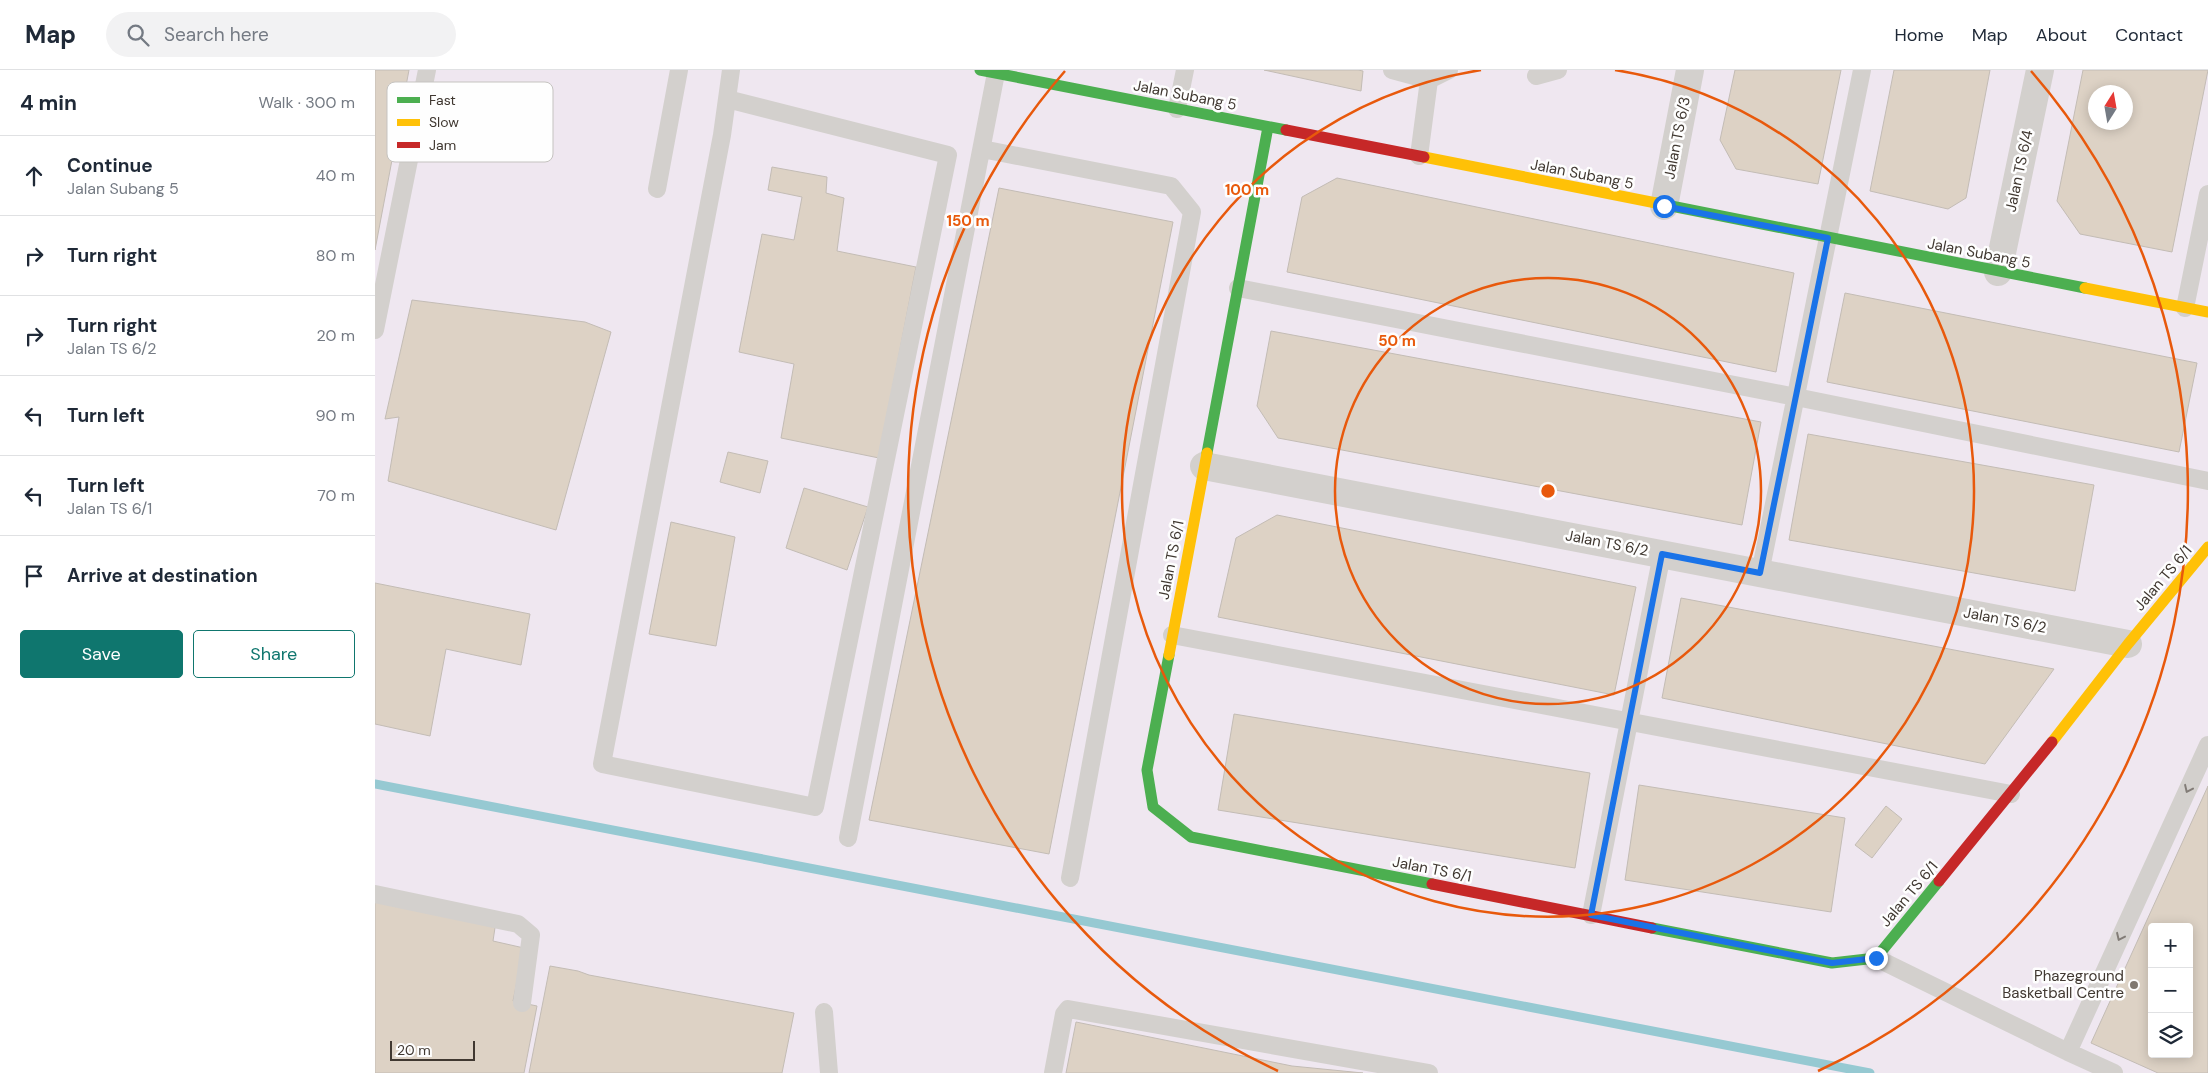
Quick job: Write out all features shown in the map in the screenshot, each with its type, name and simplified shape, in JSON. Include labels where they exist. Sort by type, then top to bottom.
[{"type":"street","name":"Jalan TS 6/3","points":[[1664,206],[1690,70]]},
{"type":"street","name":"Jalan TS 6/4","points":[[1998,272],[2039,70]]},
{"type":"street","name":"Jalan Subang 5","points":[[988,72],[2208,312]]},
{"type":"street","name":"Jalan TS 6/1","points":[[1268,127],[1147,770],[1153,807],[1191,837],[1832,963],[1876,958],[2011,794],[2128,644],[2208,547]]},
{"type":"street","name":"Jalan TS 6/2","points":[[1204,466],[2128,644]]},
{"type":"lane","points":[[657,189],[679,70]]},
{"type":"lane","points":[[727,99],[948,155],[815,807],[602,764],[731,70]]},
{"type":"lane","points":[[1177,109],[1185,70]]},
{"type":"lane","points":[[1392,70],[1429,80],[1449,70]]},
{"type":"lane","points":[[1536,76],[1559,70]]},
{"type":"lane","points":[[1760,573],[1862,70]]},
{"type":"lane","points":[[848,838],[982,149],[988,72]]},
{"type":"lane","points":[[1419,156],[1429,80]]},
{"type":"lane","points":[[982,149],[1171,186],[1192,212],[1070,878]]},
{"type":"lane","points":[[375,330],[409,162]]},
{"type":"lane","points":[[2185,308],[2208,194]]},
{"type":"lane","points":[[1238,288],[2208,480]]},
{"type":"lane","points":[[1591,915],[1662,554]]},
{"type":"lane","points":[[1172,635],[2011,794]]},
{"type":"lane","points":[[2068,1052],[2208,745]]},
{"type":"lane","points":[[375,894],[519,924],[531,935],[522,1003]]},
{"type":"lane","points":[[1876,958],[2114,1073]]},
{"type":"lane","points":[[1053,1073],[1064,1014],[1068,1009],[1429,1073]]},
{"type":"lane","points":[[824,1012],[829,1073]]},
{"type":"shaded area","points":[[375,70],[2208,70],[2208,1073],[375,1073]]},
{"type":"building","points":[[375,70],[409,70],[407,82],[387,82],[387,162],[392,162],[375,250]]},
{"type":"building","points":[[1264,70],[1363,71],[1361,91]]},
{"type":"building","points":[[1735,70],[1841,70],[1818,184],[1736,169],[1720,140]]},
{"type":"building","points":[[1894,70],[1990,70],[1966,198],[1948,209],[1870,191]]},
{"type":"building","points":[[2083,70],[2208,70],[2172,252],[2080,234],[2057,201]]},
{"type":"building","points":[[772,167],[827,177],[826,193],[844,198],[837,251],[916,267],[879,458],[781,438],[794,364],[739,352],[762,234],[794,240],[802,197],[768,190]]},
{"type":"building","points":[[1337,178],[1794,273],[1776,372],[1287,272],[1302,197]]},
{"type":"building","points":[[999,188],[1173,222],[1049,854],[869,820]]},
{"type":"building","points":[[1845,293],[2197,363],[2179,452],[1827,382]]},
{"type":"building","points":[[412,300],[585,322],[611,332],[556,530],[388,481],[399,417],[385,419]]},
{"type":"building","points":[[1271,331],[1761,422],[1742,525],[1278,438],[1257,406]]},
{"type":"building","points":[[1808,434],[2094,485],[2075,591],[1789,540]]},
{"type":"building","points":[[728,452],[768,461],[760,493],[720,482]]},
{"type":"building","points":[[804,488],[868,507],[847,570],[786,548]]},
{"type":"building","points":[[1277,515],[1636,587],[1614,695],[1218,617],[1236,538]]},
{"type":"building","points":[[671,522],[735,537],[716,646],[649,634]]},
{"type":"building","points":[[375,583],[530,614],[521,665],[446,649],[430,736],[375,724]]},
{"type":"building","points":[[1681,598],[2054,669],[1985,764],[1662,698]]},
{"type":"building","points":[[1234,714],[1590,773],[1575,868],[1218,810]]},
{"type":"building","points":[[1639,785],[1845,818],[1831,912],[1625,880]]},
{"type":"building","name":"Phazeground Basketball Centre","points":[[2208,786],[2208,1073],[2158,1073],[2091,1043]]},
{"type":"building","points":[[1886,806],[1902,819],[1872,858],[1855,845]]},
{"type":"building","points":[[375,895],[496,921],[493,941],[524,948],[513,1001],[537,1006],[524,1073],[375,1073]]},
{"type":"building","points":[[550,966],[794,1013],[782,1073],[529,1073]]},
{"type":"building","points":[[1076,1022],[1292,1066],[1363,1073],[1066,1073]]},
{"type":"waterway","points":[[375,784],[1870,1073]]},
{"type":"traffic: fast","points":[[980,70],[1286,130]]},
{"type":"traffic: fast","points":[[1207,453],[1268,127]]},
{"type":"traffic: fast","points":[[1656,203],[2085,288]]},
{"type":"traffic: fast","points":[[1169,655],[1147,770],[1153,807],[1191,837],[1432,884]]},
{"type":"traffic: fast","points":[[1652,928],[1832,963],[1876,958],[1939,881]]},
{"type":"traffic: slow","points":[[1424,157],[1656,203]]},
{"type":"traffic: slow","points":[[2085,288],[2208,312]]},
{"type":"traffic: slow","points":[[1169,655],[1207,453]]},
{"type":"traffic: slow","points":[[2052,742],[2128,644],[2208,547]]},
{"type":"traffic: jam","points":[[1286,130],[1424,157]]},
{"type":"traffic: jam","points":[[1939,881],[2052,742]]},
{"type":"traffic: jam","points":[[1432,884],[1652,928]]},
{"type":"place","name":"Phazeground Basketball Centre","points":[[2134,985]]},
{"type":"route","points":[[1664,206],[1828,238],[1760,573],[1662,554],[1591,915],[1832,963],[1876,958]]}]
